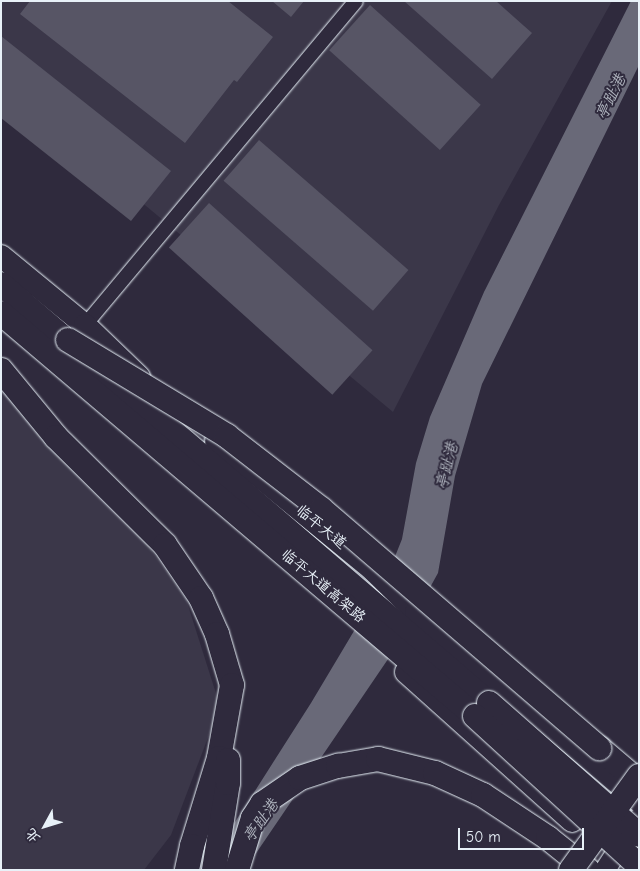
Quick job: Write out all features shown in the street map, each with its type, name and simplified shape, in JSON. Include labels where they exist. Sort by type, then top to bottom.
[{"type":"highway","name":"临平大道高架路","points":[[1,284],[489,703],[639,835]]},
{"type":"highway","name":"临平大道高架路","points":[[1,313],[474,716],[639,866]]},
{"type":"highway","points":[[68,340],[227,436],[321,509],[639,782]]},
{"type":"highway","points":[[1,370],[56,437],[165,545],[201,598],[217,634],[232,685],[228,783],[214,870]]},
{"type":"highway","points":[[187,870],[192,846],[219,758],[232,685]]},
{"type":"highway","points":[[238,870],[254,818],[262,804],[300,778],[338,766],[378,760],[435,773],[483,796],[548,838],[588,870]]},
{"type":"highway","points":[[571,870],[639,776]]},
{"type":"highway","points":[[618,867],[639,852]]},
{"type":"main road","name":"临平大道","points":[[1,256],[86,325],[151,388],[374,571],[416,612],[639,801]]},
{"type":"main road","points":[[1,321],[138,433],[350,619],[618,867],[639,818]]},
{"type":"street","points":[[86,325],[356,1]]},
{"type":"shaded area","points":[[1,1],[612,1],[499,205],[393,412],[1,85]]},
{"type":"shaded area","points":[[1,370],[87,460],[186,599],[220,706],[171,835],[144,870],[1,870]]},
{"type":"water","name":"亭趾港","points":[[631,1],[639,1],[639,65],[482,384],[455,476],[438,573],[401,640],[246,868],[200,870],[223,841],[311,703],[388,574],[402,539],[416,463],[430,417],[484,292]]},
{"type":"building","points":[[30,1],[228,1],[273,37],[237,82],[234,80],[185,143],[20,14]]},
{"type":"building","points":[[272,1],[304,1],[291,17]]},
{"type":"building","points":[[404,1],[496,1],[532,33],[492,79]]},
{"type":"building","points":[[370,5],[481,105],[440,150],[329,50]]},
{"type":"building","points":[[1,36],[171,171],[131,221],[1,118]]},
{"type":"building","points":[[259,140],[408,270],[373,311],[224,181]]},
{"type":"building","points":[[209,203],[372,350],[332,395],[169,248]]}]
